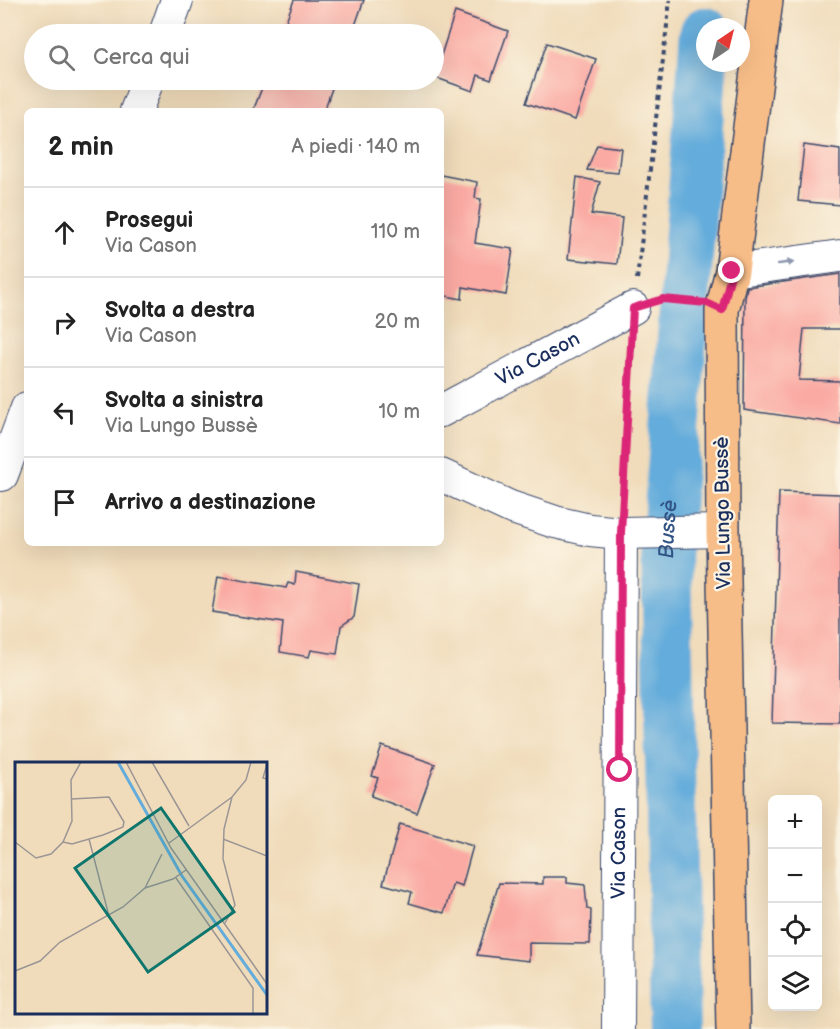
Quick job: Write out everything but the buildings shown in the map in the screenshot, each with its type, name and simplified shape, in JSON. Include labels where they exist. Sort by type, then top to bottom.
[{"type":"main road","name":"Via Lungo Bussè","points":[[733,1029],[723,531],[722,310],[732,271],[766,0]]},
{"type":"street","points":[[169,24],[177,0]]},
{"type":"street","points":[[137,108],[144,90]]},
{"type":"street","points":[[732,271],[840,256]]},
{"type":"street","name":"Via Cason","points":[[444,409],[633,308]]},
{"type":"street","points":[[10,476],[24,420]]},
{"type":"street","points":[[444,476],[510,507],[555,522],[590,530],[621,533],[723,531]]},
{"type":"street","name":"Via Cason","points":[[618,1029],[621,533]]},
{"type":"path","points":[[621,533],[633,308],[670,0]]},
{"type":"path","points":[[633,308],[663,299],[707,303],[722,310]]},
{"type":"waterway","name":"Bussè","points":[[675,1029],[666,550],[702,72]]},
{"type":"route","points":[[620,770],[621,533],[633,308],[663,299],[707,303],[722,310],[732,271]]}]
